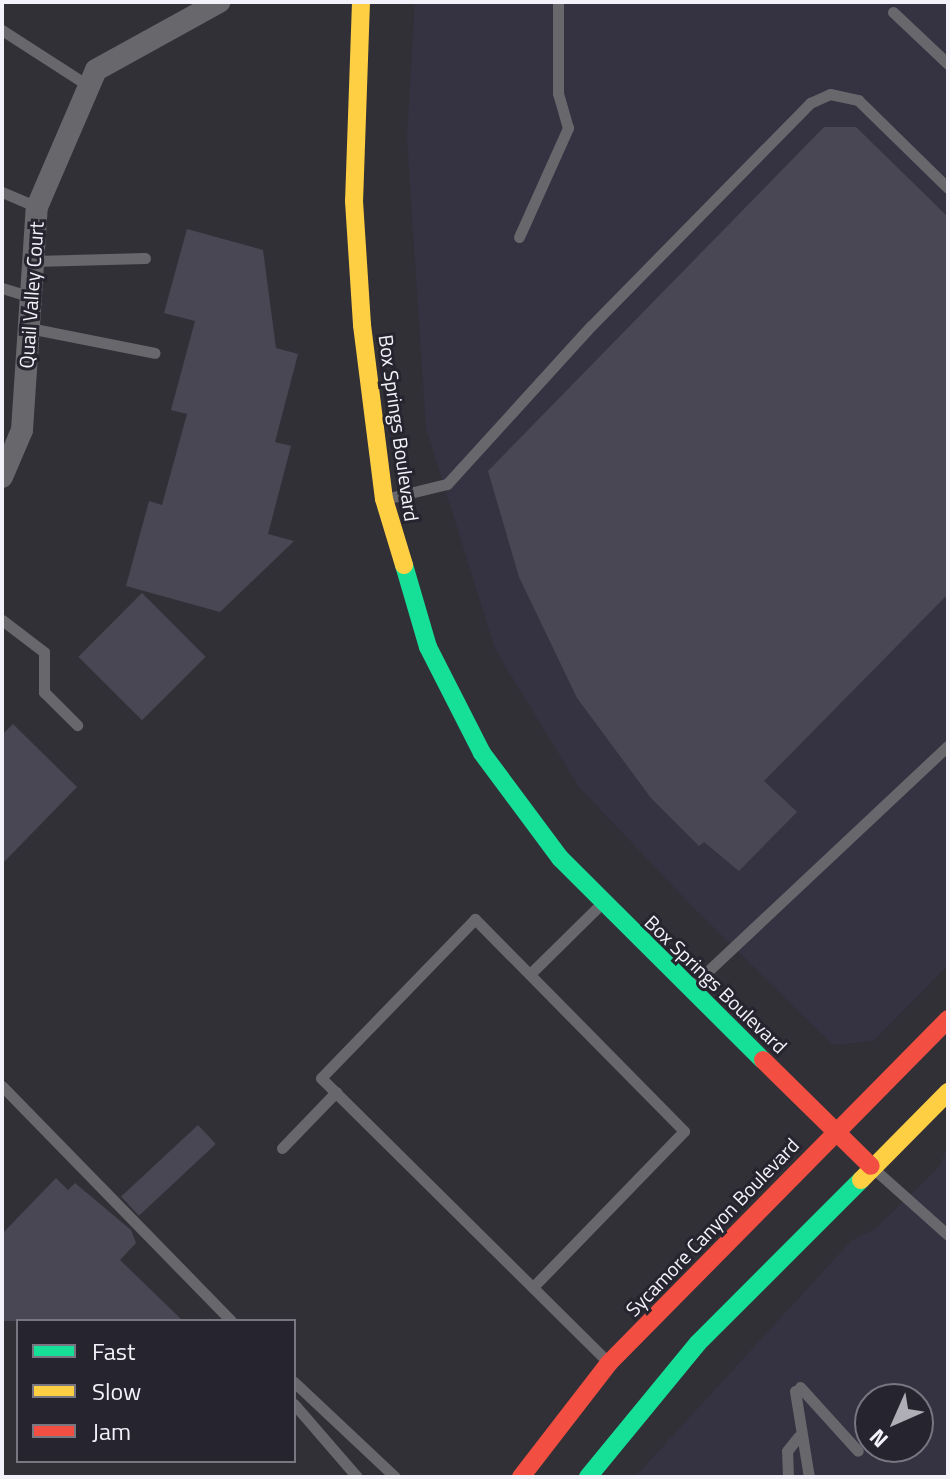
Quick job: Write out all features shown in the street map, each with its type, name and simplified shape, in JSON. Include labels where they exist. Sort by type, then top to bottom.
[{"type":"street","name":"Quail Valley Court","points":[[2,477],[8,445],[22,430],[37,207],[96,70],[189,9],[219,2]]},
{"type":"street","name":"Box Springs Boulevard","points":[[361,2],[354,201],[384,499],[407,593],[451,697],[518,805],[602,903],[871,1166]]},
{"type":"street","name":"Sycamore Canyon Boulevard","points":[[521,1477],[609,1363],[948,1019]]},
{"type":"street","points":[[588,1477],[698,1343],[948,1092]]},
{"type":"lane","points":[[519,237],[568,128],[558,93],[558,2]]},
{"type":"lane","points":[[893,12],[948,64]]},
{"type":"lane","points":[[2,30],[89,86]]},
{"type":"lane","points":[[384,499],[427,494],[447,484],[810,103],[830,94],[858,100],[948,188]]},
{"type":"lane","points":[[2,192],[37,207]]},
{"type":"lane","points":[[34,261],[145,258]]},
{"type":"lane","points":[[2,288],[31,297]]},
{"type":"lane","points":[[29,328],[155,353]]},
{"type":"lane","points":[[2,620],[44,652],[44,692],[77,725]]},
{"type":"lane","points":[[689,989],[948,746]]},
{"type":"lane","points":[[530,974],[602,903]]},
{"type":"lane","points":[[533,1287],[684,1131],[475,919],[321,1078],[609,1363]]},
{"type":"lane","points":[[2,1086],[229,1319]]},
{"type":"lane","points":[[282,1148],[336,1092]]},
{"type":"lane","points":[[871,1166],[948,1235]]},
{"type":"lane","points":[[296,1384],[395,1477]]},
{"type":"lane","points":[[809,1477],[808,1451],[798,1437],[798,1389],[854,1447]]},
{"type":"lane","points":[[296,1406],[357,1477]]},
{"type":"lane","points":[[788,1477],[787,1451],[798,1437]]},
{"type":"shaded area","points":[[415,2],[948,2],[948,965],[873,1041],[833,1045],[691,905],[579,787],[495,649],[426,428],[407,138]]},
{"type":"shaded area","points":[[948,1145],[948,1477],[635,1477],[851,1241],[875,1229],[940,1166]]},
{"type":"building","points":[[824,127],[856,127],[948,217],[948,594],[764,781],[797,812],[739,871],[704,842],[699,846],[651,798],[577,698],[519,577],[488,471]]},
{"type":"building","points":[[187,229],[263,250],[276,348],[298,354],[275,442],[291,446],[268,534],[294,541],[220,612],[126,586],[149,501],[162,505],[187,414],[171,410],[195,321],[164,313]]},
{"type":"building","points":[[142,593],[206,657],[142,720],[78,657]]},
{"type":"building","points":[[13,724],[77,787],[2,864],[2,735]]},
{"type":"building","points":[[198,1125],[216,1144],[139,1216],[121,1197]]},
{"type":"building","points":[[56,1178],[68,1190],[75,1183],[131,1230],[136,1243],[120,1260],[181,1319],[2,1321],[2,1234]]},
{"type":"traffic: fast","points":[[404,565],[428,647],[482,753],[560,858],[763,1060]]},
{"type":"traffic: fast","points":[[588,1477],[698,1343],[861,1180]]},
{"type":"traffic: slow","points":[[361,2],[354,201],[362,325],[384,499],[404,565]]},
{"type":"traffic: slow","points":[[861,1180],[948,1092]]},
{"type":"traffic: jam","points":[[521,1477],[609,1363],[948,1019]]},
{"type":"traffic: jam","points":[[763,1060],[871,1166]]}]
